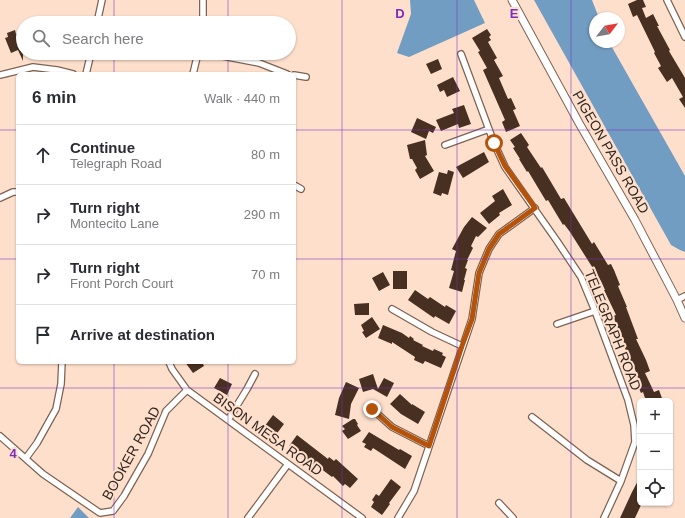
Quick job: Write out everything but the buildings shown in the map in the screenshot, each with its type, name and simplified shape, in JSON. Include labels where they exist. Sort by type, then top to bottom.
[{"type":"street","points":[[99,16],[102,0]]},
{"type":"street","points":[[203,0],[203,16]]},
{"type":"street","name":"PIGEON PASS ROAD","points":[[512,0],[575,116],[635,220],[684,313]]},
{"type":"street","points":[[667,0],[685,37]]},
{"type":"street","name":"TELEGRAPH ROAD","points":[[461,54],[489,129],[505,166],[581,277],[595,310],[628,400],[634,425],[635,442],[621,482],[604,518]]},
{"type":"street","points":[[86,72],[89,60]]},
{"type":"street","points":[[193,72],[196,60]]},
{"type":"street","points":[[243,60],[259,63],[282,72]]},
{"type":"street","points":[[0,75],[32,67],[65,72]]},
{"type":"street","points":[[296,75],[306,76]]},
{"type":"street","points":[[445,145],[489,129]]},
{"type":"street","points":[[296,186],[301,189]]},
{"type":"street","points":[[0,198],[16,192]]},
{"type":"street","points":[[398,518],[414,491],[472,319],[479,273],[489,249],[499,234],[535,208]]},
{"type":"street","points":[[677,300],[685,296]]},
{"type":"street","points":[[392,309],[432,332],[462,346]]},
{"type":"street","points":[[557,324],[595,310]]},
{"type":"street","points":[[0,436],[26,458],[37,443],[56,409],[62,384],[62,364]]},
{"type":"street","name":"BISON MESA ROAD","points":[[170,364],[187,390],[362,518]]},
{"type":"street","points":[[228,420],[248,389],[255,374]]},
{"type":"street","name":"BOOKER ROAD","points":[[26,458],[43,474],[100,513],[113,511],[124,496],[148,454],[166,411],[187,390]]},
{"type":"street","points":[[372,409],[392,427],[429,446]]},
{"type":"street","points":[[532,417],[586,460],[621,482]]},
{"type":"street","points":[[248,518],[288,464]]},
{"type":"street","points":[[499,503],[513,518]]},
{"type":"water","points":[[410,0],[474,0],[485,23],[409,57],[397,53],[411,14]]},
{"type":"water","points":[[534,0],[592,0],[597,12],[589,12],[589,48],[612,48],[685,176],[685,252],[671,245]]},
{"type":"water","points":[[78,507],[89,518],[70,518]]},
{"type":"route","points":[[372,409],[392,427],[429,446],[472,319],[479,273],[489,249],[499,234],[535,208],[505,166],[494,143]]}]
